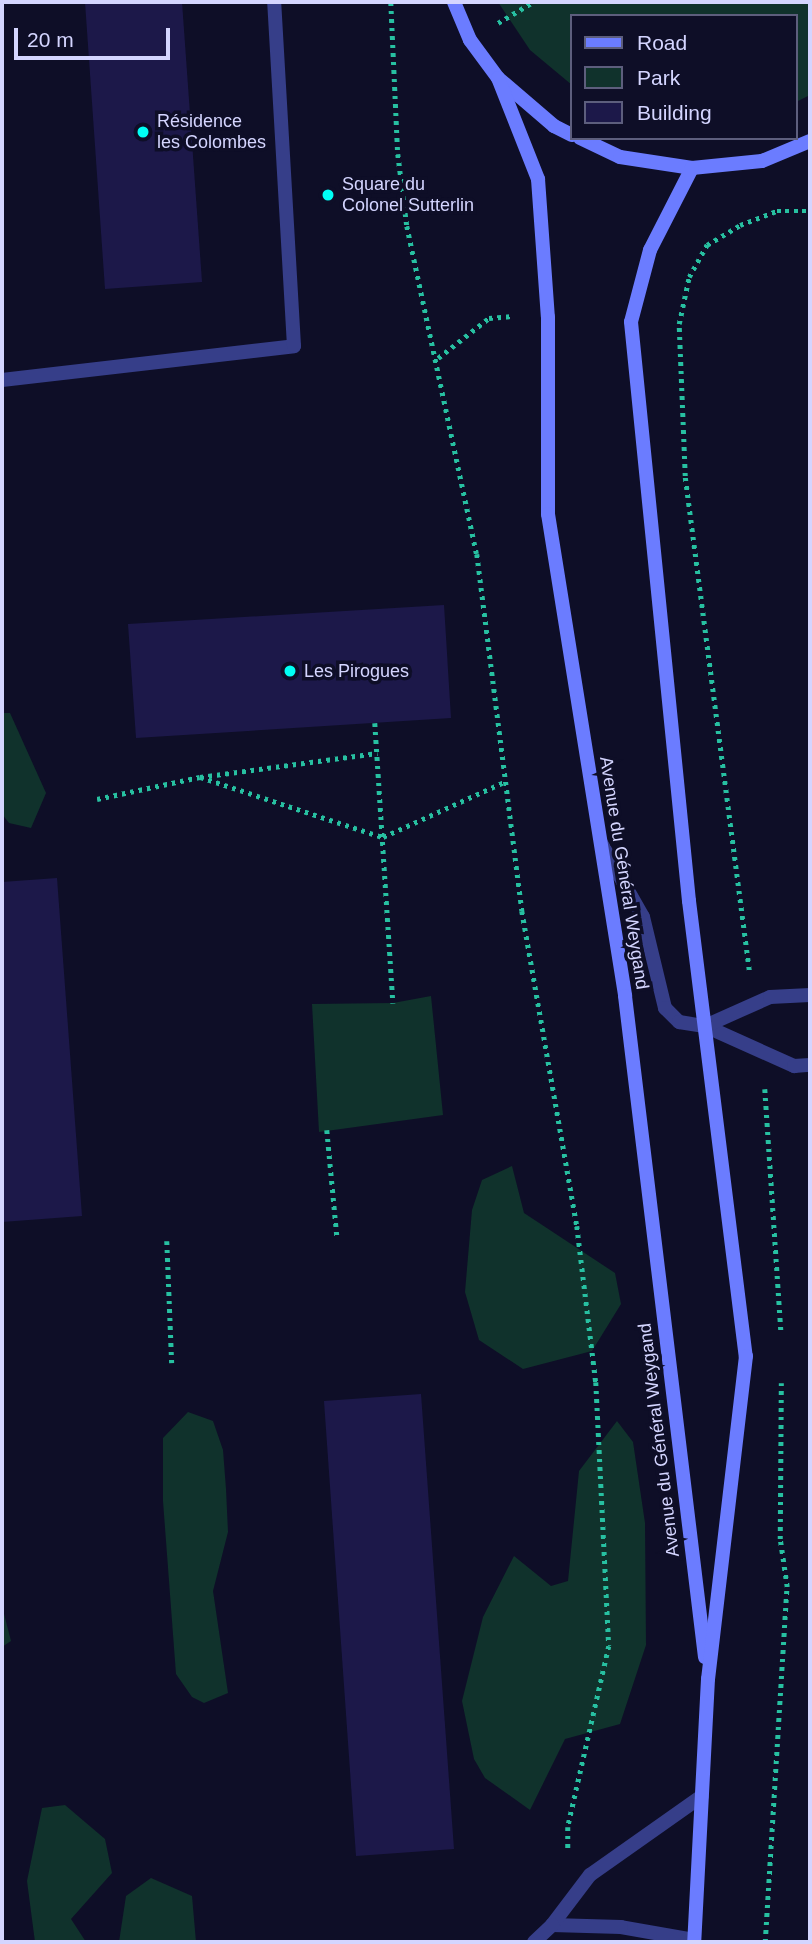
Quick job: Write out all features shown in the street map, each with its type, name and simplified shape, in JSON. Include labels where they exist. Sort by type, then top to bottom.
[{"type":"main road","points":[[454,2],[470,40],[498,78],[554,126],[570,134]]},
{"type":"main road","name":"Avenue du Général Weygand","points":[[498,78],[538,179],[548,317],[548,514],[625,996],[708,1679]]},
{"type":"main road","points":[[584,140],[620,157],[692,168],[762,161],[810,141]]},
{"type":"main road","name":"Avenue du Général Weygand","points":[[692,168],[650,250],[631,322],[705,1026],[746,1356],[708,1679],[694,1941]]},
{"type":"street","points":[[2,380],[294,346],[274,2]]},
{"type":"street","points":[[599,840],[643,917],[665,1007],[680,1022],[705,1026],[794,1066],[810,1065]]},
{"type":"street","points":[[705,1026],[771,997],[810,995]]},
{"type":"street","points":[[534,1942],[552,1925],[590,1875],[702,1796]]},
{"type":"street","points":[[552,1925],[621,1927],[694,1941]]},
{"type":"path","points":[[391,2],[404,202],[477,554],[504,782],[577,1226],[596,1382],[608,1646],[568,1827],[568,1859]]},
{"type":"path","points":[[679,324],[688,277],[707,245],[740,225],[777,211],[810,211]]},
{"type":"path","points":[[438,358],[489,318],[512,316]]},
{"type":"path","points":[[375,723],[393,1003]]},
{"type":"path","points":[[97,799],[200,777],[377,752]]},
{"type":"path","points":[[200,777],[383,837],[504,782]]},
{"type":"path","points":[[327,1130],[337,1236]]},
{"type":"path","points":[[167,1241],[172,1363]]},
{"type":"green space","points":[[498,2],[810,2],[810,95],[798,101],[798,14],[570,14],[570,83],[530,50]]},
{"type":"green space","points":[[2,713],[10,713],[46,793],[31,828],[9,823],[2,814]]},
{"type":"green space","points":[[431,996],[443,1115],[319,1132],[312,1004],[393,1003]]},
{"type":"green space","points":[[512,1166],[524,1213],[615,1273],[621,1304],[592,1351],[523,1369],[479,1340],[465,1292],[472,1210],[482,1180]]},
{"type":"green space","points":[[188,1412],[213,1421],[223,1450],[226,1489],[228,1532],[213,1591],[228,1693],[204,1703],[192,1697],[176,1674],[163,1501],[163,1438]]},
{"type":"green space","points":[[617,1421],[633,1442],[645,1523],[646,1645],[620,1724],[565,1739],[530,1810],[485,1778],[474,1759],[462,1701],[483,1617],[514,1556],[551,1586],[568,1581],[579,1471]]},
{"type":"green space","points":[[2,1606],[11,1641],[2,1647]]},
{"type":"green space","points":[[65,1805],[105,1839],[112,1873],[71,1919],[86,1942],[35,1942],[27,1881],[42,1808]]},
{"type":"green space","points":[[151,1878],[192,1896],[196,1942],[119,1942],[126,1896]]},
{"type":"building","name":"Résidence les Colombes","points":[[85,2],[182,2],[202,282],[105,289]]},
{"type":"building","name":"Les Pirogues","points":[[444,605],[451,718],[136,738],[128,624]]},
{"type":"building","points":[[57,878],[82,1216],[2,1222],[2,882]]},
{"type":"building","points":[[421,1394],[454,1849],[356,1856],[324,1401]]},
{"type":"place","name":"Résidence les Colombes","points":[[143,132]]},
{"type":"place","name":"Square du Colonel Sutterlin","points":[[328,195]]},
{"type":"place","name":"Les Pirogues","points":[[290,671]]}]
